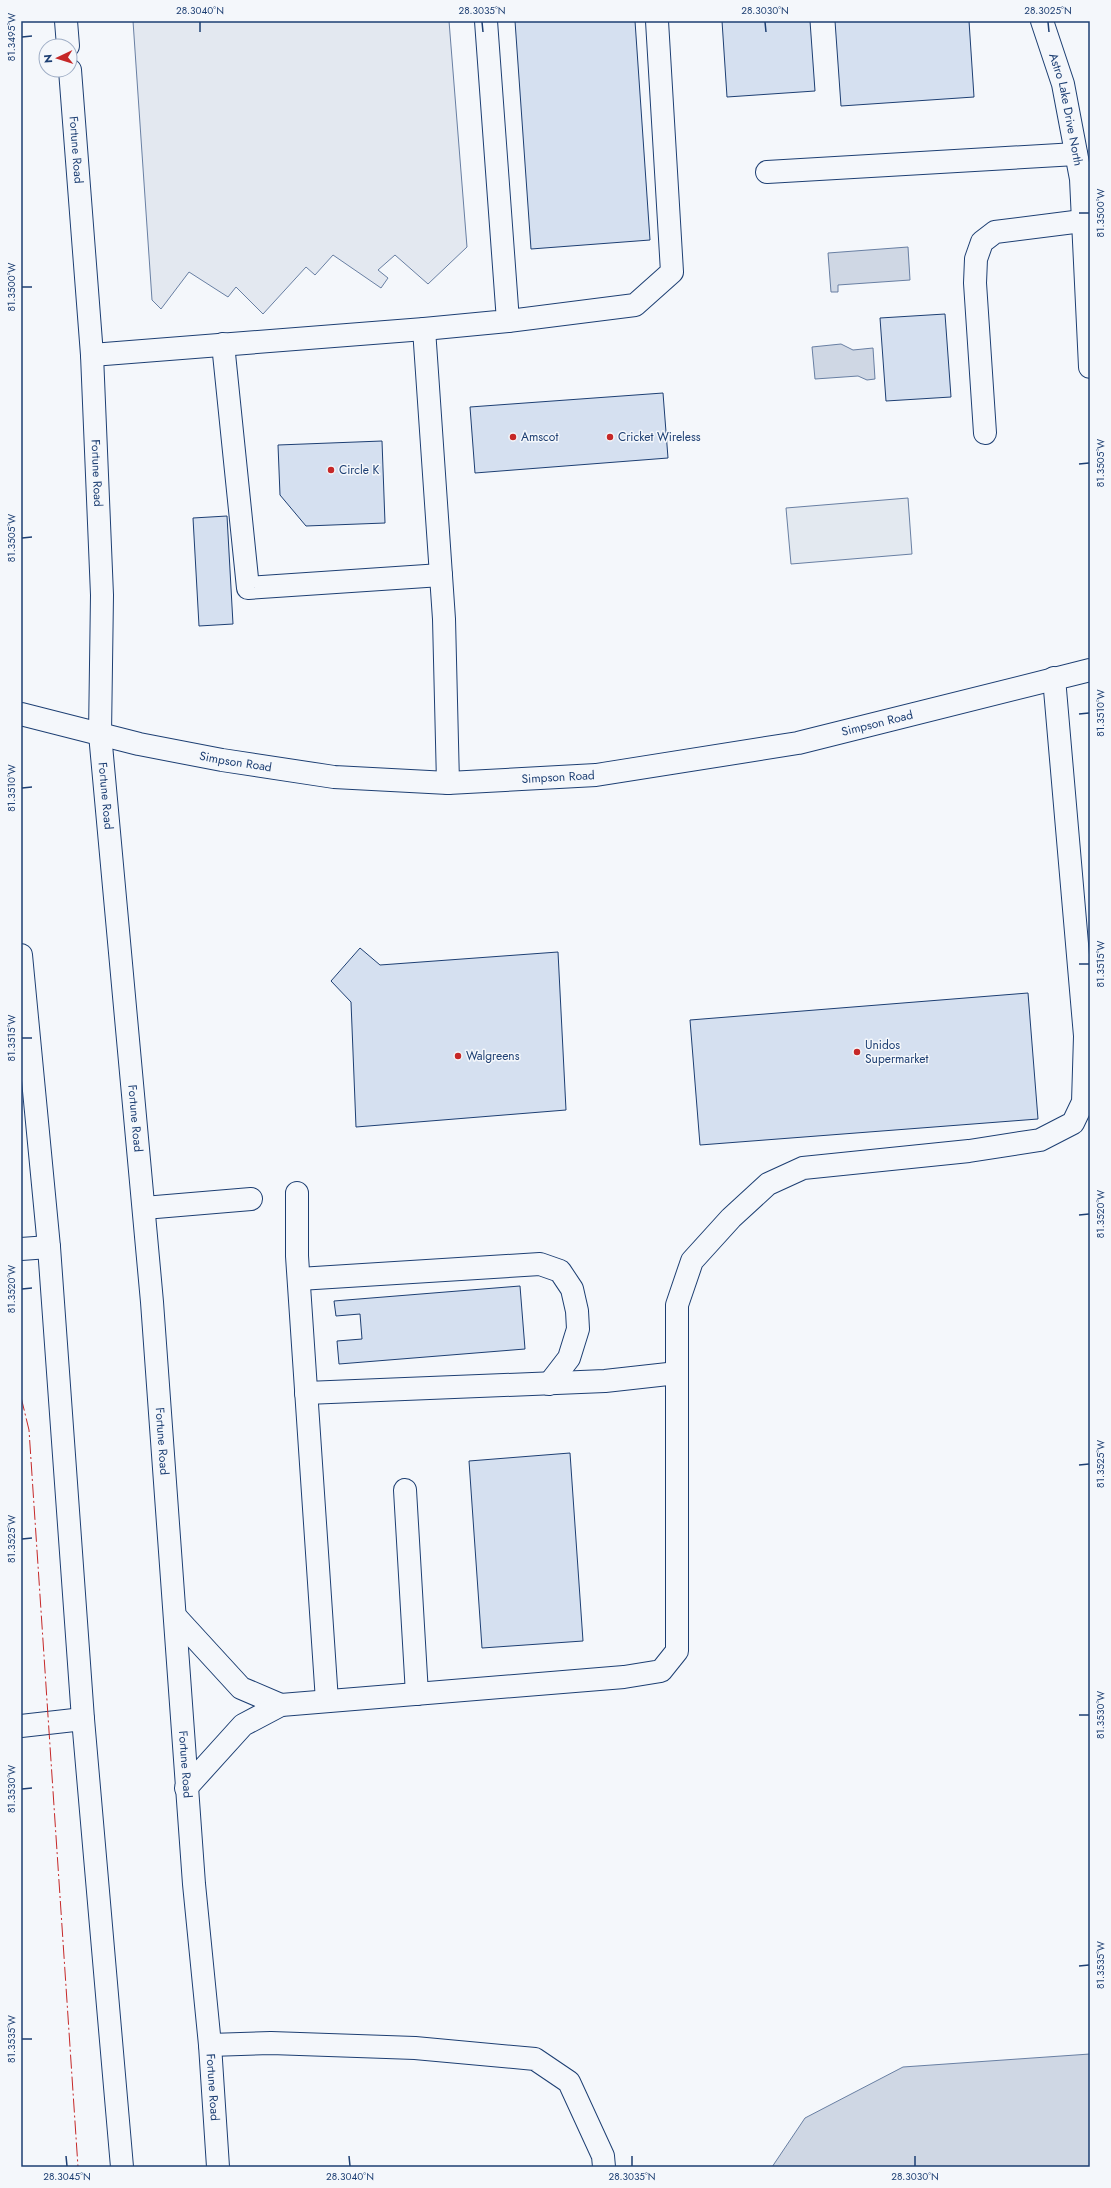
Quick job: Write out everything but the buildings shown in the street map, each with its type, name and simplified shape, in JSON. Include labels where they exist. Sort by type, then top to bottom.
[{"type":"main road","points":[[66,21],[67,38]]},
{"type":"main road","points":[[486,21],[508,321]]},
{"type":"main road","points":[[92,354],[424,329],[508,321],[635,305],[672,272],[657,21]]},
{"type":"main road","name":"Astro Lake Drive North","points":[[1042,21],[1063,84],[1076,154],[1086,179],[1082,221],[1090,367]]},
{"type":"main road","name":"Fortune Road","points":[[71,78],[92,354],[102,595],[100,734],[144,1208],[175,1616],[186,1788],[210,2045],[218,2167]]},
{"type":"main road","points":[[767,172],[1076,154]]},
{"type":"main road","points":[[985,433],[975,283],[976,259],[982,242],[995,232],[1082,221]]},
{"type":"main road","points":[[424,329],[444,619],[448,783]]},
{"type":"main road","points":[[223,344],[248,588],[441,575]]},
{"type":"main road","name":"Simpson Road","points":[[21,714],[139,744],[222,760],[334,777],[448,783],[596,775],[798,743],[1090,670]]},
{"type":"main road","points":[[186,1788],[244,1725],[281,1705],[624,1678],[661,1671],[677,1651],[677,1305],[692,1261],[731,1218],[768,1184],[803,1168],[969,1151],[1040,1140],[1073,1123],[1083,1102],[1085,1036],[1054,678]]},
{"type":"main road","points":[[21,955],[49,1247],[83,1719],[122,2167]]},
{"type":"main road","points":[[297,1193],[299,1279],[327,1701]]},
{"type":"main road","points":[[144,1208],[251,1200]]},
{"type":"main road","points":[[21,1249],[49,1247]]},
{"type":"main road","points":[[299,1279],[540,1264],[560,1272],[572,1289],[578,1329],[569,1358],[549,1384]]},
{"type":"main road","points":[[306,1393],[605,1382],[677,1373]]},
{"type":"main road","points":[[405,1490],[417,1694]]},
{"type":"main road","points":[[175,1616],[242,1688],[281,1705]]},
{"type":"main road","points":[[21,1726],[83,1719]]},
{"type":"main road","points":[[210,2045],[271,2043],[415,2048],[536,2059],[569,2082],[603,2156],[604,2167]]},
{"type":"shaded area","points":[[133,21],[449,21],[467,247],[428,284],[395,255],[378,270],[388,278],[381,288],[333,255],[315,275],[306,267],[263,314],[236,287],[228,297],[189,272],[161,309],[152,300]]},
{"type":"shaded area","points":[[908,247],[910,280],[838,285],[838,292],[831,292],[828,253]]},
{"type":"shaded area","points":[[841,344],[853,350],[873,348],[875,379],[867,380],[858,376],[815,379],[812,347]]},
{"type":"shaded area","points":[[908,498],[912,554],[791,564],[786,508]]},
{"type":"shaded area","points":[[1090,2054],[1090,2167],[772,2167],[805,2118],[903,2067]]},
{"type":"power","points":[[21,1397],[29,1430],[78,2167]]},
{"type":"place","name":"Amscot","points":[[513,437]]},
{"type":"place","name":"Cricket Wireless","points":[[610,437]]},
{"type":"place","name":"Circle K","points":[[331,470]]},
{"type":"place","name":"Unidos Supermarket","points":[[857,1052]]},
{"type":"place","name":"Walgreens","points":[[458,1056]]}]
